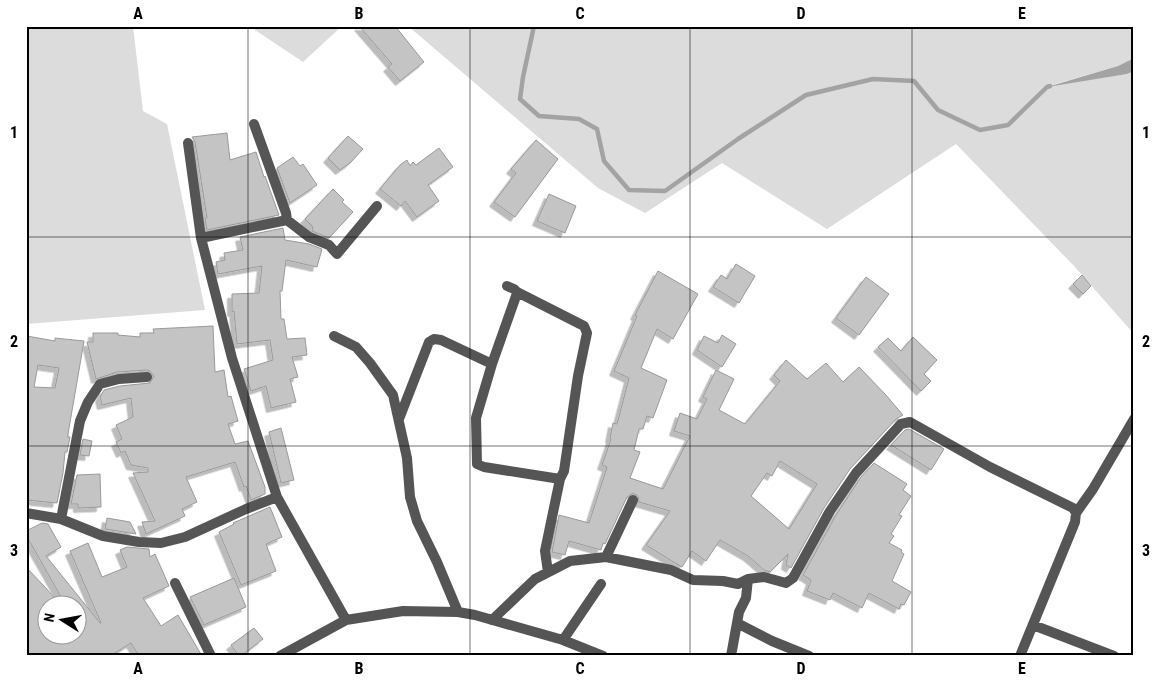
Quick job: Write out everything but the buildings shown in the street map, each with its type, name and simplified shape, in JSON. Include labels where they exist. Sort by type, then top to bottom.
[{"type":"street","points":[[254,124],[284,206],[286,220],[309,237],[329,245],[337,254],[377,206]]},
{"type":"street","points":[[188,143],[201,238],[232,358],[277,497],[346,620]]},
{"type":"street","points":[[201,238],[286,220]]},
{"type":"street","points":[[507,286],[586,328],[587,333],[578,376],[564,471],[560,479],[545,551],[548,572]]},
{"type":"street","points":[[517,292],[476,418],[477,464],[484,467],[560,479]]},
{"type":"street","points":[[334,336],[356,347],[370,362],[393,395],[407,458],[410,498],[415,514],[458,612]]},
{"type":"street","points":[[399,419],[429,342],[434,339],[442,340],[492,364]]},
{"type":"street","points":[[61,519],[80,421],[88,402],[100,384],[119,379],[147,377]]},
{"type":"street","points":[[1020,656],[1075,522],[1076,513],[1093,489],[1134,419]]},
{"type":"street","points":[[492,620],[535,579],[570,561],[606,557],[656,566],[671,570],[693,580],[723,581],[738,584],[748,579],[764,576],[786,583],[793,578],[830,511],[856,473],[901,424],[910,422],[990,467],[1073,508],[1076,513]]},
{"type":"street","points":[[26,513],[61,519],[103,536],[139,542],[161,543],[185,537],[277,497]]},
{"type":"street","points":[[606,557],[633,500]]},
{"type":"street","points":[[731,656],[739,612],[746,598],[748,579]]},
{"type":"street","points":[[175,583],[211,656]]},
{"type":"street","points":[[563,640],[601,584]]},
{"type":"street","points":[[286,654],[346,620],[403,611],[458,612],[563,640],[603,656]]},
{"type":"street","points":[[737,624],[809,656]]},
{"type":"street","points":[[1033,625],[1114,656]]},
{"type":"shaded area","points":[[26,26],[133,26],[143,111],[167,124],[205,310],[26,324]]},
{"type":"shaded area","points":[[249,26],[342,26],[303,62]]},
{"type":"shaded area","points":[[408,26],[1134,26],[1134,58],[1118,66],[1052,85],[1127,74],[1134,71],[1134,334],[1074,266],[956,144],[827,229],[722,163],[645,213],[598,188]]},
{"type":"shaded area","points":[[1134,58],[1134,71],[1127,74],[1047,87],[1118,66]]},
{"type":"waterway","points":[[534,26],[520,99],[539,116],[579,119],[597,129],[604,161],[629,190],[665,191],[738,139],[806,95],[873,79],[914,81],[938,110],[980,130],[1008,125],[1050,86]]}]
